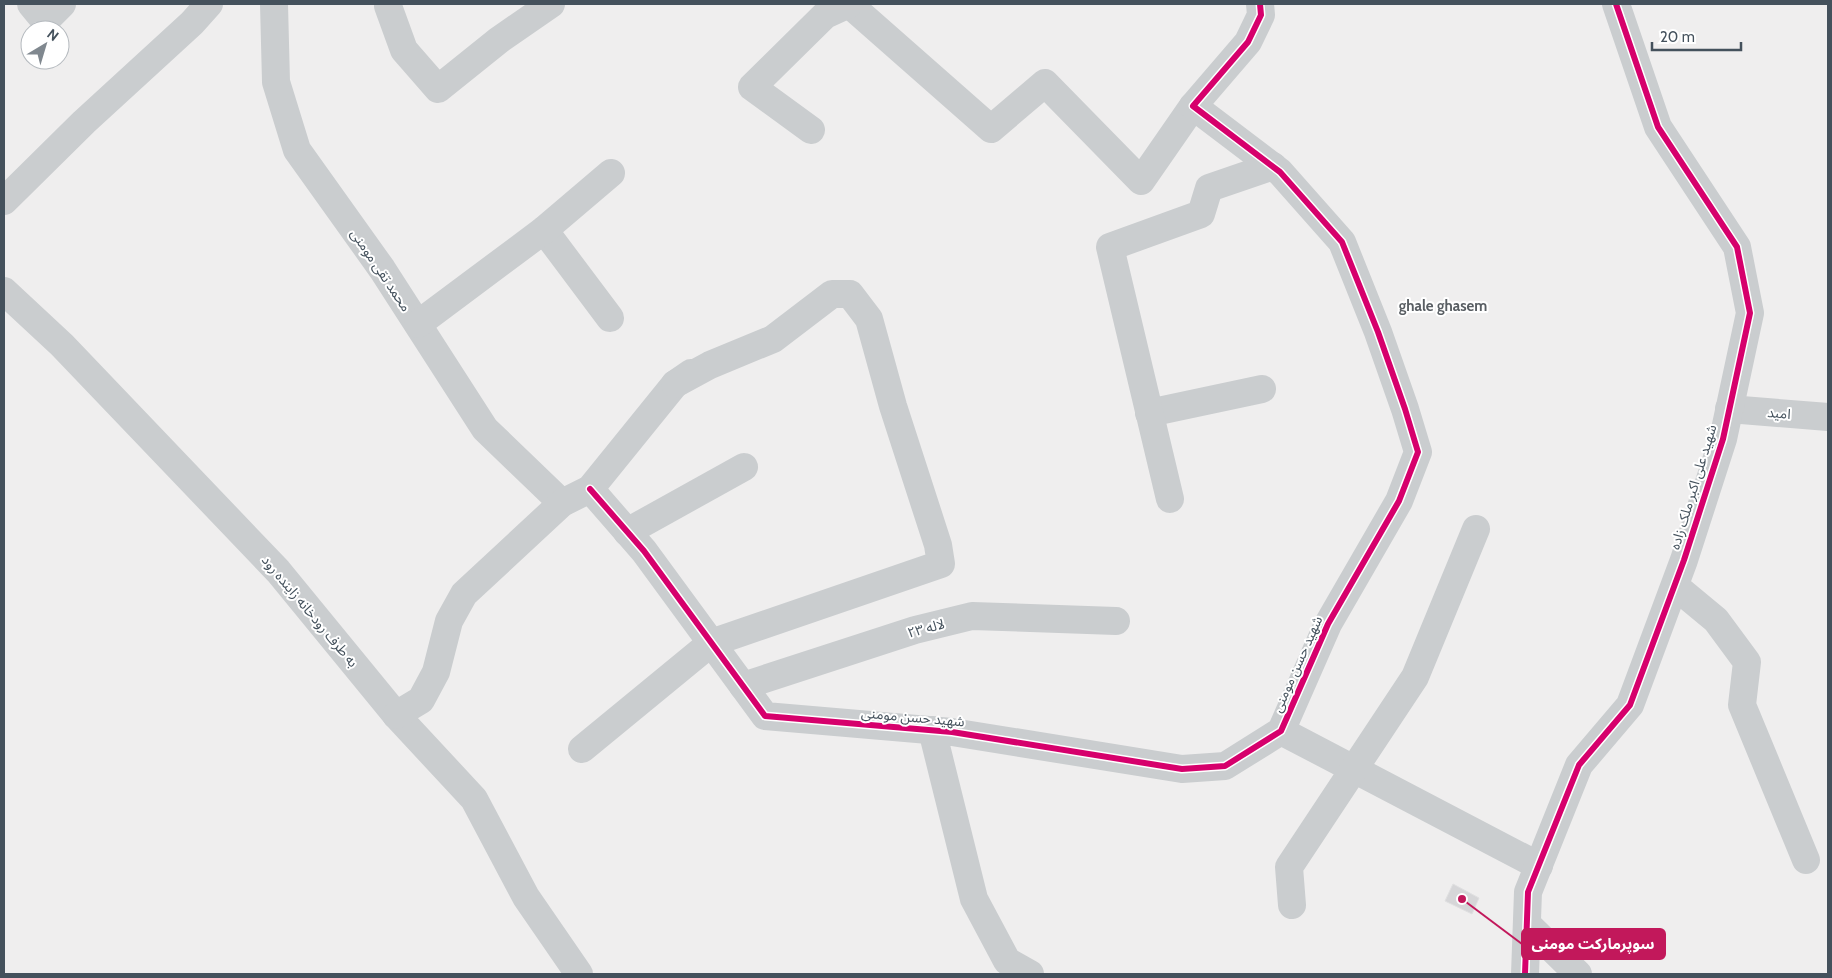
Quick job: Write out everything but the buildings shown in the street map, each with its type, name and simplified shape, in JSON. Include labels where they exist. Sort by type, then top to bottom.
[{"type":"street","points":[[31,4],[45,20],[62,4]]},
{"type":"street","points":[[4,201],[84,122],[192,23],[209,4]]},
{"type":"street","name":"محمد تقی مومنی","points":[[274,4],[276,82],[296,150],[382,269],[485,429],[562,503]]},
{"type":"street","points":[[388,6],[404,50],[438,89],[498,40],[551,4]]},
{"type":"street","points":[[811,130],[752,87],[824,15],[849,4],[990,129],[1044,83],[1141,181],[1193,106],[1248,42],[1261,15],[1260,4]]},
{"type":"street","name":"شهید علی اکبر ملک زاده","points":[[1525,974],[1528,892],[1579,765],[1630,706],[1675,586],[1723,439],[1750,313],[1737,247],[1658,127],[1616,4]]},
{"type":"street","name":"شهید حسن مومنی","points":[[590,489],[644,551],[765,716],[952,732],[1182,769],[1225,766],[1281,731],[1328,624],[1399,501],[1418,452],[1406,408],[1342,242],[1280,172],[1193,106]]},
{"type":"street","points":[[1170,499],[1110,247],[1201,214],[1209,188],[1273,166]]},
{"type":"street","points":[[418,324],[544,230],[611,173]]},
{"type":"street","points":[[544,230],[610,318]]},
{"type":"street","name":"به طرف رودخانه زاینده رود","points":[[4,291],[62,345],[278,571],[396,715],[474,799],[526,897],[579,974]]},
{"type":"street","points":[[582,749],[711,643],[941,564],[938,545],[893,406],[869,319],[850,294],[832,294],[772,339],[710,365],[675,384]]},
{"type":"street","points":[[396,715],[421,700],[436,672],[449,621],[464,594],[562,503],[590,489],[675,384],[704,365]]},
{"type":"street","points":[[1150,413],[1262,389]]},
{"type":"street","name":"امید","points":[[1729,409],[1828,417]]},
{"type":"street","points":[[627,532],[744,467]]},
{"type":"street","points":[[1292,905],[1289,867],[1415,677],[1476,529]]},
{"type":"street","points":[[1675,586],[1716,620],[1747,662],[1742,705],[1806,860]]},
{"type":"street","name":"لاله ۲۳","points":[[743,686],[915,630],[972,616],[1116,621]]},
{"type":"street","points":[[932,730],[974,899],[1007,961],[1030,974]]},
{"type":"street","points":[[1281,731],[1539,866]]},
{"type":"street","points":[[1527,924],[1578,974]]},
{"type":"cycle path","points":[[590,489],[644,551],[765,716],[952,732],[1182,769],[1225,766],[1281,731],[1328,624],[1399,501],[1418,452],[1378,332],[1342,242],[1280,172],[1193,106],[1248,42],[1261,15],[1260,4]]},
{"type":"cycle path","points":[[1525,974],[1528,892],[1579,765],[1630,705],[1684,560],[1723,439],[1750,313],[1737,247],[1658,127],[1616,4]]},
{"type":"place","name":"سوپرمارکت مومنی","points":[[1462,899]]},
{"type":"district","name":"ghale ghasem","points":[[1443,306]]}]
